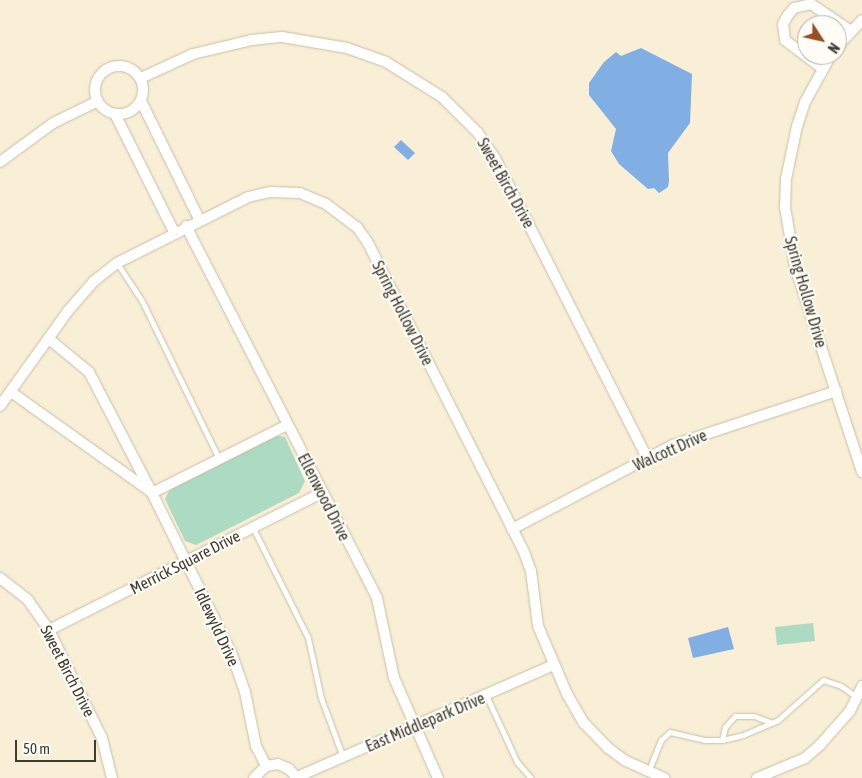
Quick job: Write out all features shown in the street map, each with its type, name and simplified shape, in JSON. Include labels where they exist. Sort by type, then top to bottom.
[{"type":"street","points":[[822,69],[785,40],[783,24],[788,15],[794,8],[811,4],[851,31]]},
{"type":"street","points":[[847,36],[862,20]]},
{"type":"street","name":"Sweet Birch Drive","points":[[140,78],[193,54],[252,40],[282,37],[355,51],[386,62],[442,97],[478,133],[495,158],[648,458]]},
{"type":"street","points":[[96,102],[94,84],[100,74],[110,67],[121,65],[133,69],[140,78],[143,90],[141,101],[133,110],[115,114]]},
{"type":"street","name":"Spring Hollow Drive","points":[[825,65],[797,126],[786,179],[785,207],[795,267],[862,472]]},
{"type":"street","points":[[141,101],[199,219]]},
{"type":"street","points":[[96,102],[115,114],[174,232]]},
{"type":"street","points":[[0,162],[53,123],[96,102]]},
{"type":"street","name":"Spring Hollow Drive","points":[[0,406],[94,281],[117,263],[199,219],[248,197],[270,192],[300,194],[326,204],[357,227],[512,529],[531,571],[538,626],[553,665],[584,723],[608,748],[646,775],[664,778]]},
{"type":"street","name":"Ellenwood Drive","points":[[186,226],[376,598],[394,678],[438,778]]},
{"type":"street","name":"Idlewyld Drive","points":[[49,339],[89,372],[152,493],[231,652],[245,692],[256,746],[266,766]]},
{"type":"street","name":"Walcott Drive","points":[[512,529],[648,458],[705,433],[836,391]]},
{"type":"street","name":"Idlewyld Drive","points":[[11,392],[152,493]]},
{"type":"street","points":[[152,493],[287,425]]},
{"type":"street","name":"Merrick Square Drive","points":[[48,630],[321,493]]},
{"type":"street","name":"Sweet Birch Drive","points":[[0,578],[28,600],[48,630],[102,738],[112,778]]},
{"type":"street","name":"East Middlepark Drive","points":[[297,778],[553,665]]},
{"type":"street","points":[[757,778],[804,758],[838,727],[859,699],[862,686]]},
{"type":"street","points":[[254,778],[266,766],[278,764],[289,769],[297,778]]},
{"type":"lane","points":[[117,263],[142,301],[219,460]]},
{"type":"lane","points":[[253,528],[308,638],[321,698],[343,757]]},
{"type":"lane","points":[[646,775],[661,740],[670,732],[722,740],[772,723],[823,680],[841,686],[859,699]]},
{"type":"lane","points":[[486,695],[517,762],[531,778]]},
{"type":"lane","points":[[722,740],[725,727],[736,716],[754,716],[772,723]]},
{"type":"green space","points":[[272,435],[285,437],[305,481],[299,493],[196,545],[185,541],[165,499],[170,489]]},
{"type":"green space","points":[[813,623],[815,641],[777,645],[775,627]]},
{"type":"water","points":[[641,48],[692,74],[690,123],[668,153],[668,187],[659,193],[654,188],[648,189],[619,164],[611,151],[616,129],[589,95],[589,83],[604,62],[616,52],[621,56]]},
{"type":"water","points":[[401,140],[415,153],[408,160],[394,147]]},
{"type":"water","points":[[728,627],[734,649],[693,658],[688,638]]}]
